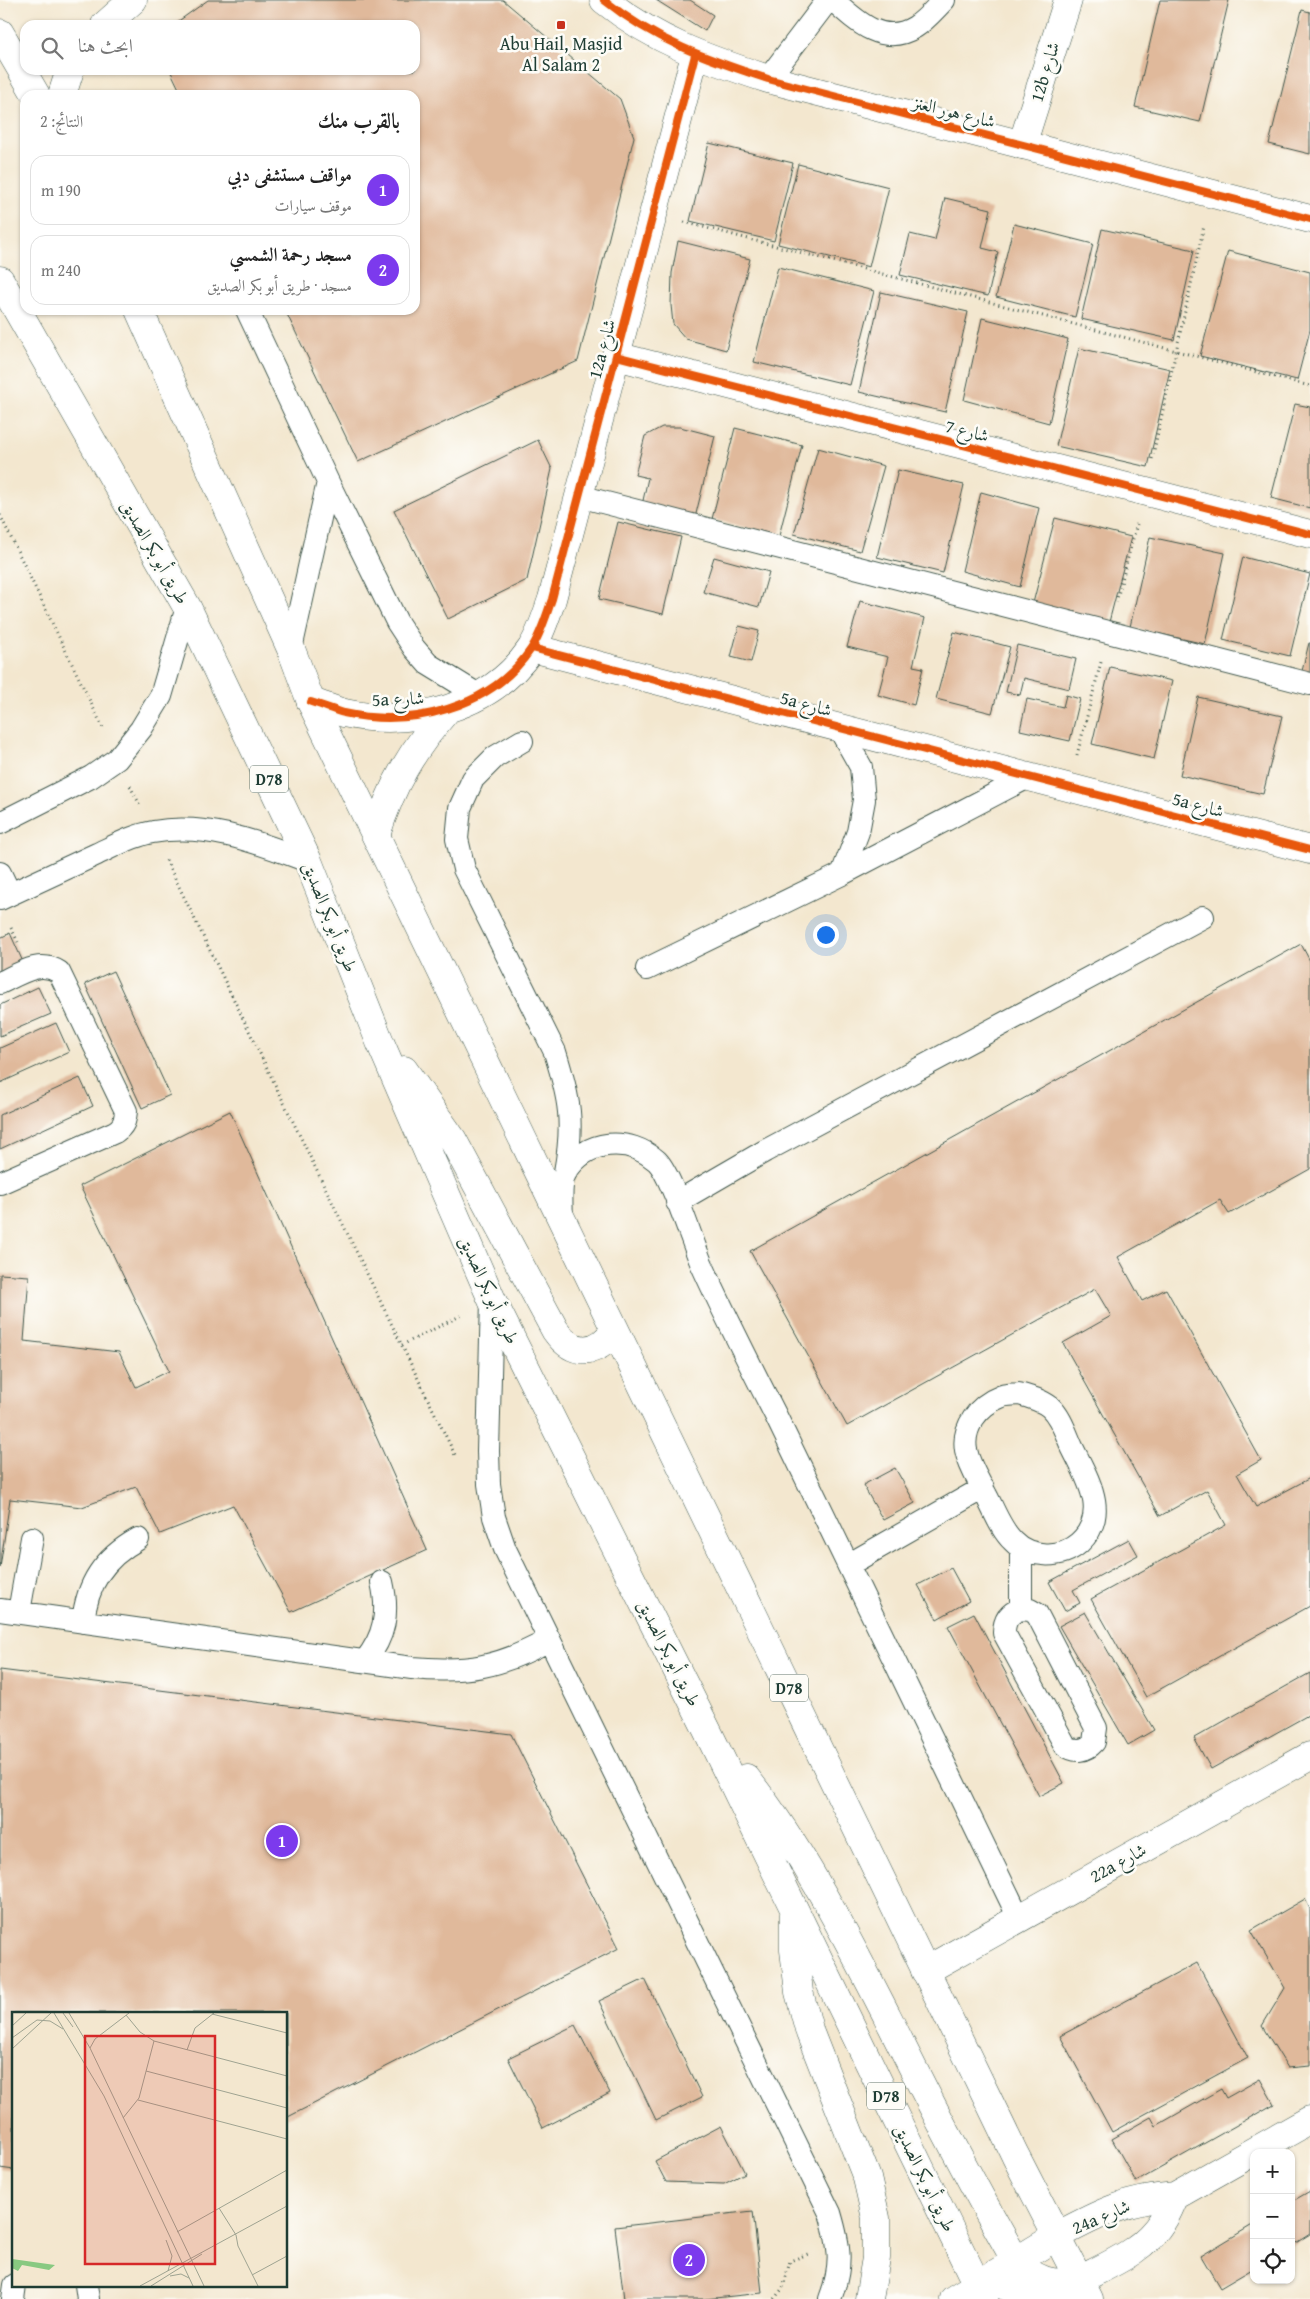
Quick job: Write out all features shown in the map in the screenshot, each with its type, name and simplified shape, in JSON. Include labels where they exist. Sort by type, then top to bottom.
[{"type":"main road","points":[[111,20],[133,0]]},
{"type":"main road","name":"شارع هور العنز","points":[[604,0],[628,19],[695,54],[768,79],[1310,219]]},
{"type":"main road","name":"12b شارع","points":[[1022,145],[1068,0]]},
{"type":"main road","points":[[0,33],[20,67]]},
{"type":"main road","name":"12a شارع","points":[[532,648],[543,626],[552,599],[695,54]]},
{"type":"main road","points":[[24,75],[33,90]]},
{"type":"main road","points":[[64,90],[68,75]]},
{"type":"main road","name":"طريق أبو بكر الصديق","points":[[0,280],[20,315]]},
{"type":"main road","name":"طريق أبو بكر الصديق","points":[[20,315],[187,606],[308,861],[380,1042],[492,1300],[707,1730],[981,2292]]},
{"type":"main road","name":"D78","points":[[141,315],[291,649],[312,702],[925,1970],[1015,2154],[1084,2289]]},
{"type":"main road","name":"شارع 7","points":[[616,356],[1310,534]]},
{"type":"main road","name":"5a شارع","points":[[312,702],[344,713],[378,718],[413,717],[447,710],[480,696],[508,675],[532,648],[1310,850]]},
{"type":"main road","name":"5a شارع","points":[[376,835],[387,800],[403,768],[423,738],[447,710]]},
{"type":"main road","points":[[380,1042],[416,1086],[453,1140],[555,1330],[564,1342],[577,1349],[592,1349],[606,1342],[615,1330]]},
{"type":"main road","points":[[707,1730],[754,1789],[787,1836],[821,1892],[857,1958],[968,2177],[1016,2261],[1026,2272],[1039,2279],[1052,2283],[1066,2283],[1084,2289]]},
{"type":"main road","name":"22a شارع","points":[[925,1970],[1310,1756]]},
{"type":"main road","points":[[794,1907],[794,1950],[799,1992],[810,2033],[867,2178],[876,2218],[876,2258],[868,2299]]},
{"type":"main road","name":"24a شارع","points":[[954,2299],[981,2292],[1016,2261],[1057,2236],[1108,2209],[1151,2198],[1175,2196],[1310,2120]]},
{"type":"main road","points":[[1049,2299],[1084,2289],[1147,2240],[1164,2220],[1175,2196]]},
{"type":"main road","points":[[981,2292],[990,2283],[1004,2285],[1015,2290],[1026,2299]]},
{"type":"lane","points":[[768,79],[828,0]]},
{"type":"lane","points":[[834,0],[860,24],[873,31],[887,34],[902,32],[915,27],[944,0]]},
{"type":"lane","points":[[249,315],[328,482],[397,622],[414,648],[428,664],[480,696]]},
{"type":"lane","points":[[291,649],[328,482]]},
{"type":"lane","points":[[579,496],[1310,684]]},
{"type":"lane","points":[[0,823],[91,777],[117,759],[141,729],[162,696],[187,606]]},
{"type":"lane","points":[[839,728],[861,767],[864,800],[858,832],[842,874]]},
{"type":"lane","points":[[522,742],[495,757],[473,780],[460,808],[457,839],[464,869],[539,1018],[555,1052],[564,1080],[571,1113],[570,1144],[561,1200],[562,1222]]},
{"type":"lane","points":[[647,969],[842,874],[1028,777]]},
{"type":"lane","points":[[0,873],[5,896],[123,842],[152,832],[188,830],[222,833],[254,841],[308,861]]},
{"type":"lane","points":[[677,1202],[765,1150],[1202,918]]},
{"type":"lane","points":[[0,983],[42,965],[52,967],[59,972],[126,1111],[125,1121],[121,1128],[115,1132],[0,1183]]},
{"type":"lane","points":[[565,1173],[583,1153],[608,1143],[636,1147],[658,1162],[737,1340],[1019,1918]]},
{"type":"lane","points":[[492,1300],[489,1484],[494,1517],[505,1549],[830,2213],[839,2243],[838,2277],[830,2299]]},
{"type":"lane","points":[[1018,1394],[1035,1398],[1050,1408],[1060,1422],[1093,1490],[1096,1504],[1094,1519],[1088,1533],[1078,1544],[1065,1552],[1043,1554],[1021,1548],[1007,1534],[983,1488],[971,1465],[966,1449],[967,1432],[974,1416],[986,1404],[1001,1396],[1018,1394]]},
{"type":"lane","points":[[848,1565],[983,1488]]},
{"type":"lane","points":[[32,1538],[9,1611],[365,1662],[448,1671],[483,1668],[517,1656],[549,1640]]},
{"type":"lane","points":[[83,1622],[84,1604],[98,1572],[122,1548],[138,1539]]},
{"type":"lane","points":[[1021,1548],[1021,1609]]},
{"type":"lane","points":[[365,1662],[376,1648],[383,1633],[386,1599],[382,1582]]},
{"type":"lane","points":[[1021,1609],[1030,1610],[1037,1614],[1096,1728],[1094,1742],[1084,1750],[1070,1749],[1065,1745],[1004,1633],[1007,1617],[1021,1609]]},
{"type":"lane","points":[[13,2299],[15,2286]]},
{"type":"lane","points":[[86,2286],[88,2299]]},
{"type":"path","points":[[653,214],[1310,386]]},
{"type":"path","points":[[0,515],[469,1483],[489,1484]]},
{"type":"path","points":[[402,1345],[492,1300]]},
{"type":"path","points":[[774,2299],[783,2288],[790,2261],[839,2243]]},
{"type":"building","points":[[208,0],[503,0],[620,99],[634,137],[578,361],[358,462],[287,315],[420,315],[420,90],[180,90],[172,75],[420,75],[420,20],[180,20]]},
{"type":"building","points":[[656,0],[690,0],[713,15],[705,31]]},
{"type":"building","points":[[1160,0],[1229,0],[1200,122],[1135,107]]},
{"type":"building","points":[[1302,10],[1310,12],[1310,154],[1269,144]]},
{"type":"building","points":[[709,143],[793,163],[774,241],[690,221]]},
{"type":"building","points":[[798,164],[889,187],[869,267],[778,244]]},
{"type":"building","points":[[945,198],[991,209],[982,248],[998,252],[988,296],[900,275],[910,234],[935,240]]},
{"type":"building","points":[[1014,224],[1093,244],[1075,317],[996,297]]},
{"type":"building","points":[[1102,229],[1194,250],[1174,340],[1081,319]]},
{"type":"building","points":[[678,241],[750,259],[726,350],[686,339],[673,324],[671,305],[672,273]]},
{"type":"building","points":[[1228,251],[1310,272],[1310,330],[1297,380],[1200,356]]},
{"type":"building","points":[[778,267],[874,291],[850,385],[754,362]]},
{"type":"building","points":[[881,292],[968,312],[945,412],[859,392]]},
{"type":"building","points":[[982,318],[1068,339],[1049,423],[964,400]]},
{"type":"building","points":[[1079,348],[1170,369],[1148,467],[1056,446]]},
{"type":"building","points":[[1295,404],[1310,407],[1310,508],[1271,498]]},
{"type":"building","points":[[662,427],[680,427],[715,436],[695,518],[642,505],[648,478],[635,475],[645,436]]},
{"type":"building","points":[[735,428],[802,445],[779,536],[712,519]]},
{"type":"building","points":[[538,440],[552,469],[527,580],[448,619],[394,510]]},
{"type":"building","points":[[818,448],[884,466],[860,551],[794,534]]},
{"type":"building","points":[[898,470],[964,485],[943,573],[877,557]]},
{"type":"building","points":[[981,492],[1039,508],[1020,587],[962,571]]},
{"type":"building","points":[[1055,518],[1131,537],[1108,626],[1032,607]]},
{"type":"building","points":[[618,522],[681,537],[663,614],[599,599]]},
{"type":"building","points":[[1150,537],[1225,553],[1205,644],[1130,627]]},
{"type":"building","points":[[714,557],[769,572],[759,607],[703,592]]},
{"type":"building","points":[[1243,557],[1310,574],[1290,656],[1223,640]]},
{"type":"building","points":[[860,601],[925,618],[913,666],[923,668],[914,705],[878,695],[888,657],[847,647]]},
{"type":"building","points":[[739,626],[759,631],[751,662],[731,657]]},
{"type":"building","points":[[954,632],[1010,647],[992,713],[936,699]]},
{"type":"building","points":[[1310,643],[1310,673],[1302,671]]},
{"type":"building","points":[[1017,645],[1076,659],[1069,689],[1024,678],[1020,695],[1006,692]]},
{"type":"building","points":[[1110,667],[1172,681],[1154,759],[1092,744]]},
{"type":"building","points":[[1066,695],[1080,699],[1070,741],[1020,730],[1027,699],[1063,707]]},
{"type":"building","points":[[1198,697],[1282,716],[1263,794],[1180,775]]},
{"type":"building","points":[[10,933],[23,962],[0,973],[0,938]]},
{"type":"building","points":[[1301,944],[1310,961],[1310,1169],[1229,1214],[1220,1200],[1118,1257],[1142,1301],[1166,1289],[1261,1460],[1237,1474],[1256,1507],[1310,1478],[1310,1606],[1146,1697],[1091,1599],[1226,1525],[1207,1490],[1160,1516],[1063,1343],[1111,1316],[1095,1289],[847,1426],[750,1251]]},
{"type":"building","points":[[113,971],[170,1095],[142,1108],[85,984]]},
{"type":"building","points":[[38,987],[51,1014],[0,1036],[0,1005]]},
{"type":"building","points":[[56,1023],[69,1052],[0,1083],[0,1048]]},
{"type":"building","points":[[80,1078],[93,1106],[0,1149],[0,1115]]},
{"type":"building","points":[[230,1111],[427,1550],[291,1612],[233,1505],[160,1534],[136,1487],[82,1507],[10,1499],[0,1568],[0,1274],[29,1276],[24,1341],[119,1352],[136,1387],[169,1371],[80,1186]]},
{"type":"building","points":[[895,1468],[915,1503],[883,1520],[863,1485]]},
{"type":"building","points":[[1129,1539],[1138,1555],[1073,1590],[1080,1603],[1065,1611],[1049,1582]]},
{"type":"building","points":[[951,1568],[969,1601],[937,1619],[918,1585]]},
{"type":"building","points":[[1085,1612],[1154,1730],[1128,1745],[1059,1626]]},
{"type":"building","points":[[974,1613],[1064,1783],[1039,1796],[948,1626]]},
{"type":"building","points":[[0,1670],[511,1734],[619,1948],[288,2117],[288,2012],[12,2012],[12,2170],[0,2168]]},
{"type":"building","points":[[1310,1673],[1310,1714],[1211,1769],[1194,1738]]},
{"type":"building","points":[[1305,1899],[1310,1909],[1310,2066],[1288,2068],[1262,2026],[1285,1988],[1251,1930]]},
{"type":"building","points":[[1197,1963],[1248,2058],[1112,2132],[1060,2036]]},
{"type":"building","points":[[645,1979],[702,2097],[656,2120],[599,2001]]},
{"type":"building","points":[[575,2025],[610,2093],[543,2128],[508,2058]]},
{"type":"building","points":[[1260,2079],[1274,2104],[1136,2182],[1112,2139],[1151,2117],[1156,2126],[1221,2089],[1226,2098]]},
{"type":"building","points":[[721,2126],[745,2173],[724,2184],[666,2182],[655,2161]]},
{"type":"building","points":[[1310,2191],[1310,2234],[1295,2243],[1295,2239],[1295,2200]]},
{"type":"building","points":[[753,2211],[762,2293],[705,2299],[624,2299],[615,2227]]},
{"type":"building","points":[[1250,2226],[1250,2270],[1220,2288],[1201,2256]]},
{"type":"cycle path","points":[[604,0],[662,38],[703,56],[768,79],[1310,219]]},
{"type":"cycle path","points":[[311,702],[344,713],[370,717],[396,718],[423,715],[448,709],[472,699],[494,686],[514,669],[535,643],[552,599],[695,55]]},
{"type":"cycle path","points":[[616,356],[1310,534]]},
{"type":"cycle path","points":[[532,648],[1310,850]]},
{"type":"place","name":"Abu Hail, Masjid Al Salam 2","points":[[561,25]]},
{"type":"place","name":"مواقف مستشفى دبي","points":[[282,1841]]},
{"type":"place","name":"مسجد رحمة الشمسي","points":[[689,2260]]}]
